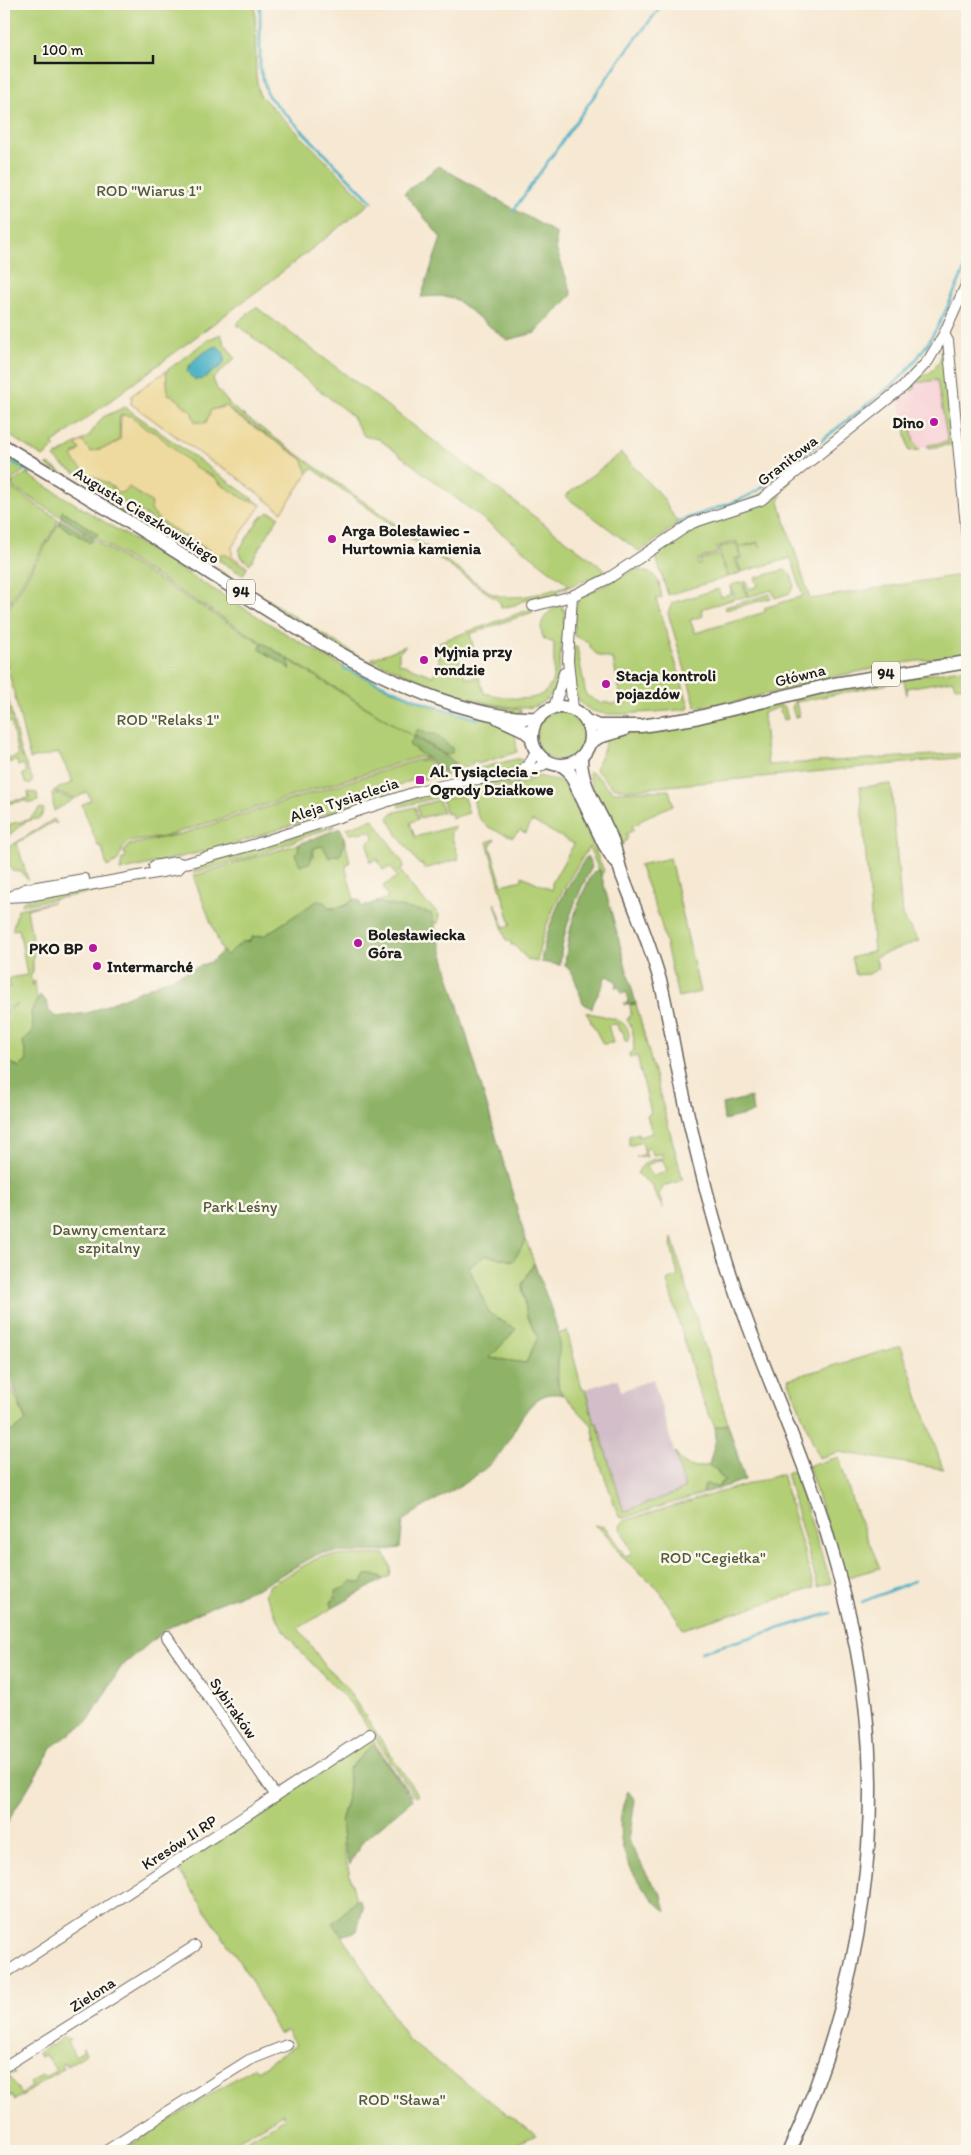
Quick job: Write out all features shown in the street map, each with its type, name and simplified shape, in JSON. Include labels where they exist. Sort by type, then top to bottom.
[{"type":"main road","name":"Augusta Cieszkowskiego","points":[[4,446],[350,660],[422,693],[489,714],[522,729],[532,737]]},
{"type":"main road","name":"Główna","points":[[590,742],[599,737],[641,726],[706,716],[849,681],[967,662]]},
{"type":"main road","points":[[573,709],[554,708],[539,718],[534,727],[532,737],[536,751],[548,762],[563,766],[569,771],[604,844],[620,871],[637,912],[661,986],[692,1135],[720,1242],[736,1290],[823,1522],[850,1618],[862,1685],[868,1740],[868,1821],[866,1867],[856,1949],[829,2052],[789,2151]]},
{"type":"main road","name":"94","points":[[573,709],[587,721]]},
{"type":"main road","name":"Augusta Cieszkowskiego","points":[[489,714],[539,718]]},
{"type":"main road","points":[[563,766],[581,759],[590,742],[587,721]]},
{"type":"main road","name":"Główna","points":[[587,721],[598,726],[641,726]]},
{"type":"main road","points":[[581,759],[588,788],[613,842],[620,871]]},
{"type":"street","name":"Granitowa","points":[[533,606],[572,596],[609,578],[692,524],[761,500],[904,386],[928,361],[944,334],[967,283]]},
{"type":"street","points":[[944,334],[948,341],[967,536]]},
{"type":"street","points":[[572,596],[568,660],[573,709]]},
{"type":"street","points":[[554,708],[560,694],[568,660]]},
{"type":"street","points":[[518,774],[529,764],[536,751]]},
{"type":"street","name":"Aleja Tysiąclecia","points":[[8,896],[28,896],[178,869],[183,864],[256,844],[419,791],[468,780],[529,773],[548,762]]},
{"type":"street","name":"Sybiraków","points":[[167,1637],[276,1796]]},
{"type":"street","name":"Kresów II RP","points":[[4,1974],[370,1734]]},
{"type":"street","name":"Zielona","points":[[4,2067],[196,1946]]},
{"type":"street","points":[[106,2151],[249,2060],[287,2045]]},
{"type":"shaded area","points":[[937,380],[948,442],[909,451],[899,398],[915,389],[914,383]]},
{"type":"shaded area","points":[[618,1379],[621,1391],[653,1379],[685,1489],[624,1512],[596,1423],[594,1424],[585,1389]]},
{"type":"green space","name":"ROD \"Wiarus 1\"","points":[[4,4],[255,4],[256,75],[259,94],[369,204],[268,283],[52,444],[55,447],[43,457],[4,432]]},
{"type":"green space","points":[[439,166],[556,233],[556,248],[572,295],[535,333],[507,340],[455,299],[440,296],[421,297],[441,238],[404,193]]},
{"type":"green space","points":[[256,307],[608,572],[557,591],[558,595],[540,600],[535,598],[501,608],[500,602],[312,468],[308,473],[302,459],[224,406],[211,410],[206,423],[195,422],[191,411],[175,397],[168,394],[166,371],[209,339],[221,334],[224,343],[235,358],[213,379],[217,389],[232,407],[491,593],[500,596],[520,597],[569,585],[379,439],[364,436],[351,415],[236,324]],"holes":[[[210,349],[201,379],[190,376],[188,367]]]},
{"type":"green space","points":[[944,348],[956,444],[928,448],[928,445],[948,442],[937,380],[915,383],[915,389],[911,391],[910,386],[918,377],[931,372],[940,361],[941,349]]},
{"type":"green space","points":[[125,407],[261,505],[247,501],[234,494],[214,477],[195,467],[160,438],[125,415],[121,415],[119,420],[120,439],[112,445],[91,452],[82,442],[76,444],[88,437],[103,417]]},
{"type":"green space","points":[[910,421],[914,442],[920,450],[909,451],[904,422]]},
{"type":"green space","points":[[76,444],[80,450],[73,454],[98,478],[112,485],[129,486],[153,504],[182,534],[219,557],[222,552],[247,568],[243,575],[61,464],[54,457]]},
{"type":"green space","points":[[4,451],[29,467],[12,480],[11,486],[4,482]]},
{"type":"green space","points":[[621,453],[663,498],[678,524],[640,552],[565,496]]},
{"type":"green space","points":[[48,464],[357,655],[396,674],[437,690],[478,702],[521,710],[520,716],[429,691],[358,659],[47,466]]},
{"type":"green space","points":[[28,472],[28,475],[229,599],[348,669],[411,698],[443,709],[477,718],[476,715],[498,722],[515,732],[517,752],[478,764],[477,761],[472,762],[472,765],[464,768],[13,487],[12,483]]},
{"type":"green space","points":[[791,481],[782,491],[779,502],[810,599],[967,574],[967,654],[897,664],[832,677],[736,702],[696,707],[668,613],[672,603],[718,589],[721,597],[731,594],[730,586],[734,599],[701,609],[703,616],[690,620],[695,633],[765,612],[764,608],[803,596],[791,558],[741,572],[737,559],[742,558],[739,548],[757,543],[759,547],[761,546],[758,542],[739,547],[736,541],[716,547],[718,553],[698,559],[698,565],[701,564],[700,560],[719,555],[728,577],[668,595],[655,554],[691,527]]},
{"type":"green space","points":[[4,483],[58,519],[56,526],[4,612]]},
{"type":"green space","points":[[62,511],[98,534],[95,538],[61,517]]},
{"type":"green space","points":[[269,512],[279,516],[250,564],[242,558],[239,550],[259,519]]},
{"type":"green space","name":"ROD \"Relaks 1\"","points":[[61,520],[448,758],[460,769],[444,771],[428,759],[418,757],[163,837],[128,842],[117,862],[107,867],[102,847],[98,846],[82,805],[91,800],[87,792],[76,798],[53,791],[73,782],[59,753],[30,759],[4,652],[4,616]]},
{"type":"green space","points":[[61,520],[93,539],[90,543],[60,525],[59,521]]},
{"type":"green space","points":[[736,543],[740,557],[735,559],[740,573],[729,577],[718,548]]},
{"type":"green space","points":[[636,569],[653,574],[659,583],[662,598],[656,599],[689,706],[688,709],[617,714],[602,713],[590,710],[582,704],[576,695],[572,666],[573,647],[577,647],[586,695],[602,704],[605,702],[611,704],[622,703],[613,659],[598,655],[592,650],[588,642],[574,636],[575,608],[580,598]]},
{"type":"green space","points":[[784,570],[791,574],[794,585],[790,593],[775,598],[772,590],[748,597],[744,582],[746,581],[749,589],[758,586],[755,578]]},
{"type":"green space","points":[[742,582],[747,596],[736,599],[731,585]]},
{"type":"green space","points":[[770,594],[771,598],[726,610],[725,607]]},
{"type":"green space","points":[[558,605],[561,605],[565,612],[557,684],[547,699],[532,707],[516,708],[474,699],[451,692],[371,659],[406,646],[399,653],[399,663],[433,676],[439,660],[439,651],[442,650],[439,642],[531,609],[533,612],[470,634],[474,650],[458,656],[466,678],[479,677],[484,693],[524,699],[534,697],[542,694],[549,688],[553,678],[554,643],[544,639],[541,628],[546,615]]},
{"type":"green space","points":[[263,643],[288,659],[291,669],[259,649]]},
{"type":"green space","points":[[967,668],[967,686],[955,687],[953,680],[907,688],[907,695],[904,681],[796,702],[799,716],[795,717],[792,707],[795,698],[819,692]]},
{"type":"green space","points":[[4,681],[21,754],[33,780],[30,785],[25,782],[22,774],[27,772],[23,764],[18,766],[17,761],[4,763],[4,760],[18,756],[11,722],[5,723],[4,717],[9,716]]},
{"type":"green space","points":[[777,703],[785,708],[788,719],[783,720],[779,707],[763,713],[768,765],[967,753],[967,757],[627,790],[612,787],[595,769],[604,749],[606,738]]},
{"type":"green space","points":[[556,711],[566,711],[579,718],[586,731],[586,741],[579,754],[566,761],[556,761],[547,757],[540,750],[536,741],[536,731],[540,722],[547,715]]},
{"type":"green space","points":[[418,729],[428,734],[435,734],[452,748],[452,753],[446,755],[414,735]]},
{"type":"green space","points":[[414,737],[448,758],[460,769],[444,771],[409,745]]},
{"type":"green space","points":[[521,759],[525,763],[507,772],[484,773],[480,768]]},
{"type":"green space","points":[[417,760],[426,760],[447,775],[410,781],[390,790],[390,793],[228,846],[120,871],[122,859],[125,859],[126,854],[123,853],[129,845],[181,834]]},
{"type":"green space","points":[[588,772],[595,775],[615,792],[669,790],[673,805],[644,818],[632,826],[634,830],[626,834],[628,838],[618,850],[594,795]]},
{"type":"green space","points":[[536,774],[513,785],[473,789],[479,783]]},
{"type":"green space","points":[[539,776],[566,783],[604,871],[601,875],[589,847],[564,888],[550,916],[537,962],[528,960],[514,945],[511,945],[511,942],[506,940],[495,903],[504,927],[511,925],[487,842],[495,839],[490,846],[502,885],[522,880],[522,876],[552,890],[552,883],[574,844],[532,821],[526,833],[520,830],[513,837],[489,827],[479,818],[473,791],[507,787]]},
{"type":"green space","points":[[891,784],[902,916],[919,941],[875,957],[879,968],[869,974],[856,975],[851,958],[874,951],[860,787]]},
{"type":"green space","points":[[452,788],[462,791],[399,807],[398,803]]},
{"type":"green space","points":[[28,792],[37,793],[38,801],[5,804],[6,815],[4,815],[4,802],[29,798]]},
{"type":"green space","points":[[52,793],[74,799],[54,811]]},
{"type":"green space","points":[[463,795],[469,813],[452,818],[451,813],[446,814],[442,800]]},
{"type":"green space","points":[[439,800],[443,812],[420,818],[417,806]]},
{"type":"green space","points":[[415,807],[418,819],[410,823],[415,837],[455,826],[455,829],[450,831],[459,859],[424,869],[423,864],[420,865],[398,836],[388,818],[392,813]]},
{"type":"green space","points":[[40,808],[44,809],[41,817],[23,824],[4,840],[4,830],[10,829],[9,824],[29,820]]},
{"type":"green space","points":[[54,819],[57,824],[53,822],[17,843],[28,880],[21,872],[12,871],[7,857],[9,847]]},
{"type":"green space","points":[[373,819],[403,863],[404,867],[400,870],[417,894],[439,914],[438,923],[434,925],[430,913],[376,902],[388,898],[383,886],[397,877],[391,867],[383,870],[377,859],[370,862],[368,842],[374,838],[372,831],[349,834],[347,828]]},
{"type":"green space","points":[[335,826],[254,856],[192,873],[201,865],[324,827]]},
{"type":"green space","points":[[340,828],[344,842],[339,856],[336,855],[329,858],[323,846],[314,848],[310,863],[300,865],[295,854],[298,852],[299,844]]},
{"type":"green space","points":[[344,837],[350,862],[346,866],[346,870],[354,899],[336,908],[321,905],[309,906],[264,936],[252,937],[245,945],[227,955],[222,951],[193,876],[299,844],[298,852],[295,854],[300,865],[313,857],[314,848],[323,845],[333,857],[343,844]]},
{"type":"green space","points":[[587,856],[592,867],[571,914],[561,953],[560,965],[541,962],[547,933],[552,920],[571,881]]},
{"type":"green space","points":[[670,858],[700,992],[678,997],[660,919],[639,865]]},
{"type":"green space","points":[[600,870],[636,1004],[624,1004],[628,1002],[627,992],[622,994],[619,987],[615,987],[617,982],[608,976],[605,977],[592,1009],[583,1003],[573,974],[565,965],[568,940],[577,907],[593,872]]},
{"type":"green space","points":[[117,883],[115,888],[21,905],[24,900]]},
{"type":"green space","name":"Park Leśny","points":[[354,899],[360,901],[361,907],[376,902],[431,913],[526,1240],[513,1261],[486,1255],[469,1267],[489,1313],[516,1329],[490,1358],[526,1363],[538,1337],[527,1315],[522,1285],[534,1263],[559,1338],[557,1382],[563,1395],[551,1394],[541,1397],[532,1404],[505,1447],[489,1465],[478,1474],[403,1521],[400,1548],[384,1551],[320,1553],[258,1588],[219,1603],[166,1629],[121,1667],[88,1721],[53,1746],[4,1828],[4,1437],[26,1421],[12,1381],[4,1372],[4,1066],[10,1063],[19,1067],[27,1061],[23,1042],[33,1031],[31,1012],[40,995],[47,1002],[49,1011],[56,1017],[88,1013],[212,961],[222,951],[227,955],[242,942],[250,941],[252,937],[264,936],[317,901],[325,902],[329,909],[346,906]]},
{"type":"green space","points":[[53,902],[27,909],[34,949],[38,949],[33,954],[33,971],[30,978],[33,981],[31,987],[35,981],[37,1000],[31,1012],[33,1031],[23,1042],[27,1061],[19,1067],[11,1063],[4,1066],[4,1013],[18,1004],[9,1007],[4,1012],[4,988],[10,987],[9,978],[27,975],[19,929],[13,930],[18,909]]},
{"type":"green space","points":[[636,1004],[682,1177],[682,1180],[664,1186],[659,1194],[663,1208],[655,1195],[653,1186],[637,1174],[647,1162],[663,1158],[662,1154],[653,1155],[649,1148],[645,1150],[647,1157],[636,1157],[645,1154],[642,1142],[629,1146],[629,1136],[638,1133],[639,1137],[652,1133],[647,1115],[651,1113],[637,1056],[630,1058],[629,1054],[634,1051],[632,1031],[627,1020],[631,1014],[630,1005]],"holes":[[[662,1159],[667,1171],[652,1177],[647,1165]]]},
{"type":"green space","points":[[586,1012],[615,1019],[622,1023],[629,1033],[628,1041],[625,1041],[623,1031],[619,1031],[617,1024],[608,1025],[613,1043],[603,1044]]},
{"type":"green space","points":[[751,1097],[753,1113],[724,1120],[722,1104]]},
{"type":"green space","points":[[672,1238],[728,1424],[715,1427],[699,1392],[667,1281],[678,1276],[671,1245]]},
{"type":"green space","points":[[526,1240],[534,1263],[522,1285],[527,1315],[538,1337],[526,1363],[489,1358],[516,1329],[489,1314],[468,1267],[486,1255],[513,1261]]},
{"type":"green space","points":[[567,1331],[582,1389],[585,1389],[594,1423],[597,1423],[624,1512],[685,1489],[675,1452],[685,1464],[693,1467],[709,1465],[718,1471],[718,1474],[725,1480],[718,1486],[711,1487],[708,1484],[704,1486],[702,1494],[623,1518],[619,1517],[599,1461],[592,1425],[558,1389],[558,1334]]},
{"type":"green space","points":[[901,1346],[943,1469],[839,1452],[819,1458],[788,1379]]},
{"type":"green space","points":[[4,1376],[10,1383],[26,1422],[4,1437]]},
{"type":"green space","points":[[728,1424],[745,1480],[702,1494],[704,1486],[708,1484],[718,1486],[725,1480],[718,1474],[718,1471],[709,1465],[716,1439],[715,1427]]},
{"type":"green space","points":[[839,1457],[854,1507],[880,1568],[844,1578],[808,1466]]},
{"type":"green space","points":[[794,1470],[831,1583],[818,1587],[786,1473]]},
{"type":"green space","name":"ROD \"Cegiełka\"","points":[[782,1474],[814,1588],[683,1629],[658,1588],[623,1558],[604,1532],[594,1525],[605,1527],[625,1556],[632,1553],[620,1527],[623,1521]]},
{"type":"green space","points":[[385,1554],[391,1568],[390,1576],[384,1579],[373,1575],[366,1575],[362,1583],[338,1590],[331,1603],[333,1608],[298,1628],[326,1667],[343,1683],[418,1795],[415,1797],[354,1707],[298,1649],[282,1627],[265,1595],[270,1585],[321,1556]]},
{"type":"green space","points":[[366,1575],[373,1575],[384,1579],[333,1608],[331,1603],[336,1598],[335,1591],[346,1587],[352,1581],[362,1583]]},
{"type":"green space","name":"ROD \"Sława\"","points":[[370,1736],[412,1797],[373,1744],[348,1769],[350,1791],[343,1809],[343,1847],[356,1900],[334,1923],[409,2041],[536,2135],[501,2151],[227,2151],[285,2118],[283,2114],[219,2151],[121,2151],[254,2067],[257,2071],[296,2045],[286,2030],[279,2034],[248,1975],[176,1866]]},
{"type":"green space","points":[[373,1744],[412,1800],[362,1842],[350,1864],[342,1829],[342,1815],[348,1790],[348,1770]]},
{"type":"green space","points":[[628,1791],[635,1800],[629,1841],[649,1878],[662,1895],[666,1912],[642,1886],[626,1858],[620,1826],[622,1809]]},
{"type":"green space","points":[[359,1898],[363,1907],[357,1931],[342,1936],[333,1923]]},
{"type":"green space","points":[[64,2036],[70,2040],[67,2042],[75,2056],[83,2051],[83,2048],[86,2054],[67,2066],[65,2062],[62,2064],[64,2068],[15,2100],[12,2095],[9,2097],[4,2089],[4,2082],[7,2080],[4,2074],[12,2069],[15,2073],[8,2075],[21,2094],[32,2086],[30,2083],[42,2075],[46,2077],[56,2070],[45,2055],[40,2057],[38,2053],[52,2046]]},
{"type":"sand","points":[[166,371],[168,394],[175,397],[191,411],[195,422],[206,423],[211,410],[227,406],[231,412],[302,459],[308,473],[282,512],[234,475],[213,463],[131,404],[132,395]]},
{"type":"sand","points":[[121,415],[131,416],[146,429],[156,433],[196,468],[215,478],[220,484],[248,501],[254,501],[261,505],[232,547],[232,556],[247,568],[222,553],[220,557],[159,520],[151,510],[152,503],[129,487],[126,491],[119,493],[109,484],[82,469],[77,464],[72,457],[80,450],[76,444],[82,441],[91,452],[112,445],[120,440]]},
{"type":"water","points":[[217,346],[224,354],[223,365],[201,380],[194,379],[187,372],[191,363],[203,353]]},
{"type":"waterway","points":[[260,4],[260,68],[268,96],[372,202]]},
{"type":"waterway","points":[[513,211],[621,58],[663,4]]},
{"type":"waterway","points":[[677,522],[742,499],[757,491],[896,382],[919,356],[938,327],[967,263]]},
{"type":"waterway","points":[[4,457],[26,470]]},
{"type":"waterway","points":[[344,668],[427,704],[478,719]]},
{"type":"waterway","points":[[862,1602],[914,1581]]},
{"type":"waterway","points":[[701,1652],[831,1613]]},
{"type":"place","name":"Dino","points":[[934,422]]},
{"type":"place","name":"Arga Bolesławiec - Hurtownia kamienia","points":[[332,539]]},
{"type":"place","name":"Myjnia przy rondzie","points":[[424,660]]},
{"type":"place","name":"Stacja kontroli pojazdów","points":[[606,684]]},
{"type":"place","name":"Al. Tysiąclecia - Ogrody Działkowe","points":[[420,780]]},
{"type":"place","name":"Bolesławiecka Góra","points":[[358,943]]},
{"type":"place","name":"PKO BP","points":[[93,948]]},
{"type":"place","name":"Intermarché","points":[[97,966]]},
{"type":"park label","name":"Dawny cmentarz szpitalny","points":[[109,1238]]}]
